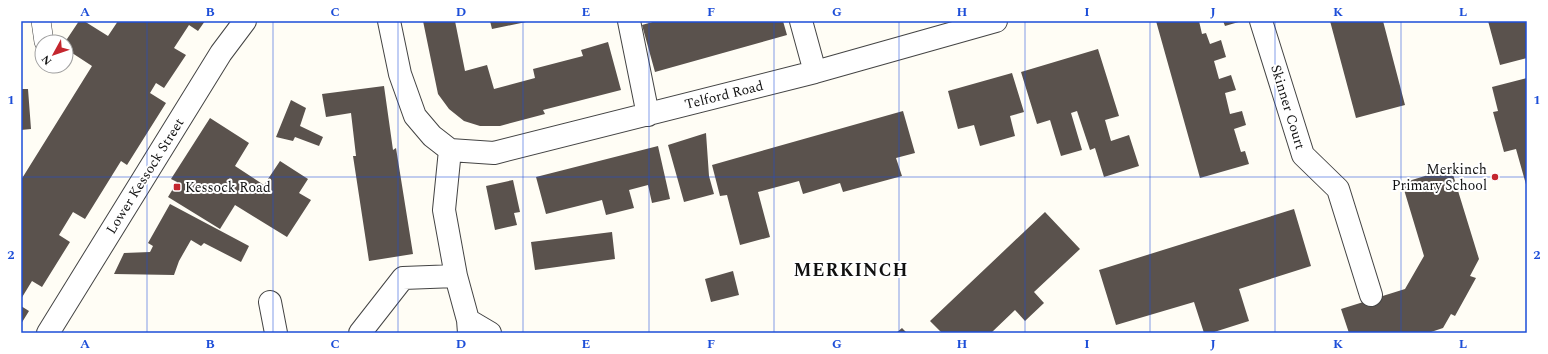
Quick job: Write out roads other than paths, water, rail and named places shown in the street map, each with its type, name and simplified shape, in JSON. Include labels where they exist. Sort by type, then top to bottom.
[{"type":"street","name":"Lower Kessock Street","points":[[48,333],[217,60],[244,21]]},
{"type":"street","points":[[389,21],[400,74],[415,116],[432,136],[450,150],[444,210],[456,276],[469,327],[490,333]]},
{"type":"street","points":[[629,21],[648,115]]},
{"type":"street","points":[[801,21],[815,72]]},
{"type":"street","name":"Telford Road","points":[[450,150],[494,152],[648,115],[815,72],[996,21]]},
{"type":"street","name":"Skinner Court","points":[[1261,21],[1303,155],[1338,189],[1370,295]]},
{"type":"street","points":[[360,333],[403,278],[456,276]]},
{"type":"street","points":[[270,302],[276,333]]},
{"type":"lane","points":[[41,21],[43,34]]},
{"type":"place","name":"Merkinch Primary School","points":[[1495,177]]},
{"type":"place","name":"Kessock Road","points":[[177,187]]},
{"type":"district","name":"MERKINCH","points":[[851,270]]}]
